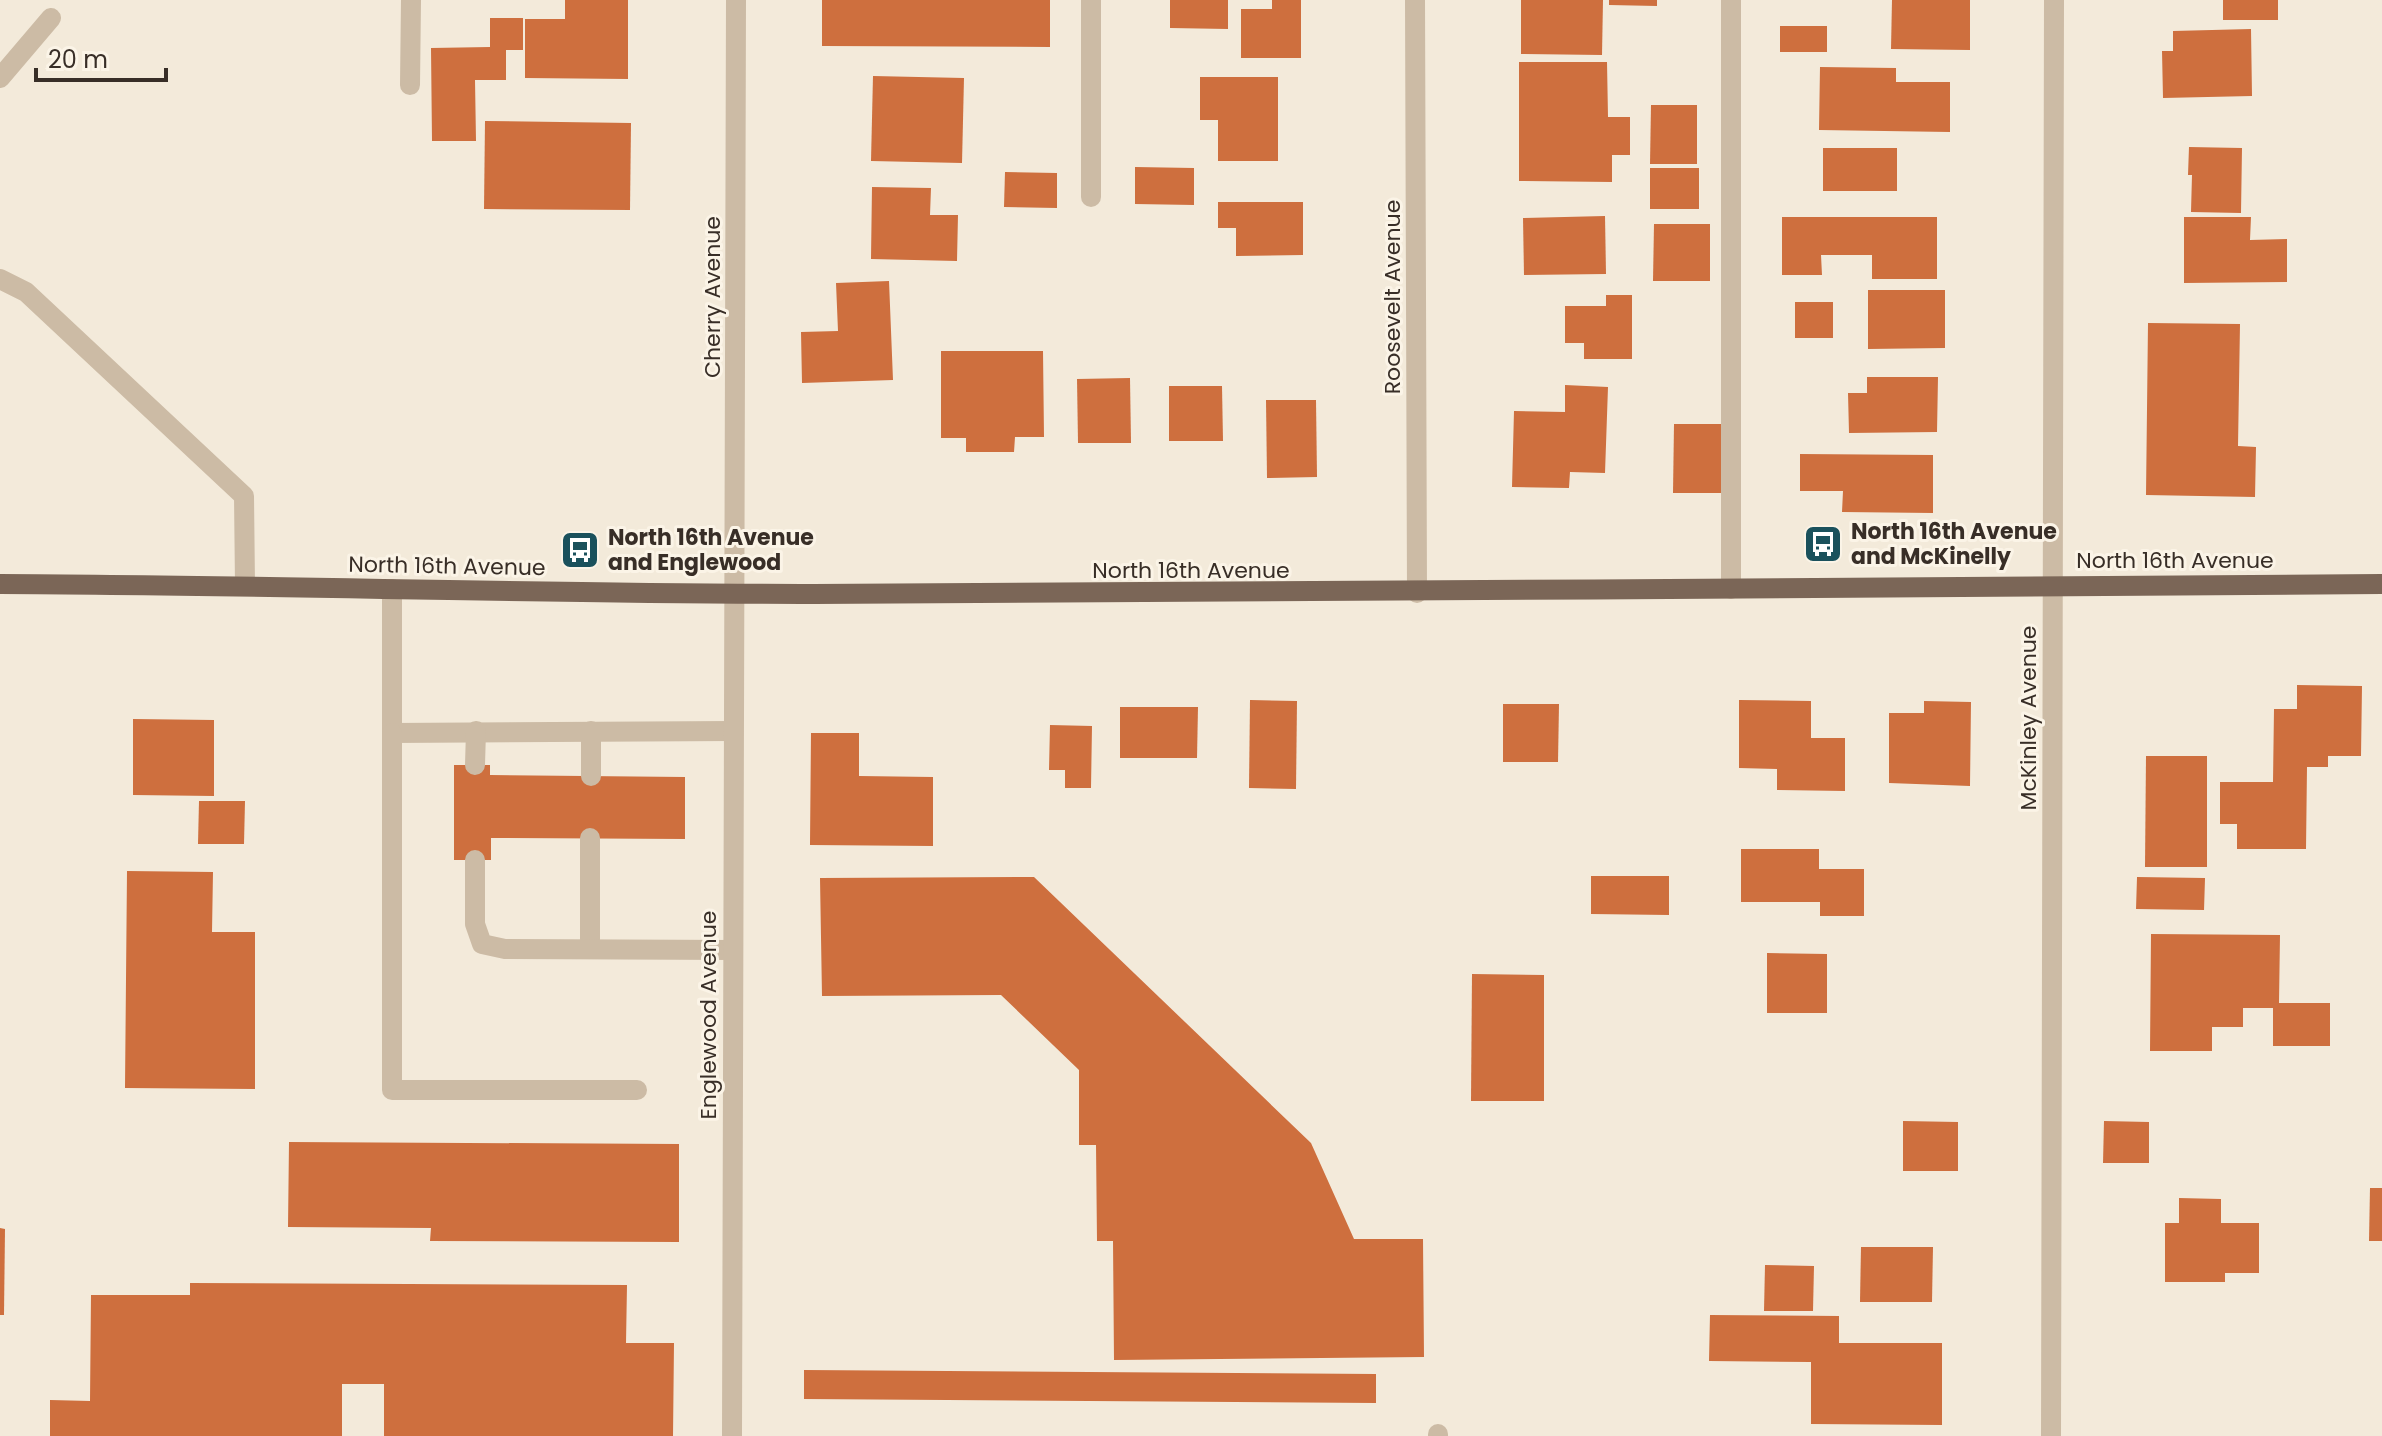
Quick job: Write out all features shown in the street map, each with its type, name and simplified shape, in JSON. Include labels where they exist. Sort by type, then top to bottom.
[{"type":"main road","name":"North 16th Avenue","points":[[0,584],[735,594],[1417,593],[2382,584]]},
{"type":"street","points":[[410,85],[411,0]]},
{"type":"street","name":"Cherry Avenue","points":[[735,594],[736,0]]},
{"type":"street","points":[[1091,0],[1091,197]]},
{"type":"street","name":"Roosevelt Avenue","points":[[1415,0],[1417,593]]},
{"type":"street","points":[[1731,0],[1731,589]]},
{"type":"street","name":"McKinley Avenue","points":[[2051,1436],[2054,0]]},
{"type":"street","points":[[0,78],[51,18]]},
{"type":"street","points":[[0,279],[26,292],[244,496],[245,585]]},
{"type":"street","points":[[392,589],[392,1090],[637,1090]]},
{"type":"street","name":"Englewood Avenue","points":[[732,1436],[735,594]]},
{"type":"street","points":[[475,765],[476,731]]},
{"type":"street","points":[[591,731],[591,776]]},
{"type":"street","points":[[392,733],[733,731]]},
{"type":"street","points":[[590,838],[590,949]]},
{"type":"street","points":[[475,860],[475,924],[482,944],[505,949],[732,950]]},
{"type":"building","points":[[565,0],[628,0],[628,79],[525,78],[525,19],[565,19]]},
{"type":"building","points":[[822,0],[1050,0],[1050,47],[822,46]]},
{"type":"building","points":[[1170,0],[1228,0],[1228,29],[1170,28]]},
{"type":"building","points":[[1272,0],[1301,0],[1301,58],[1241,58],[1241,9],[1272,9]]},
{"type":"building","points":[[1521,0],[1603,0],[1602,55],[1521,54]]},
{"type":"building","points":[[1609,0],[1657,0],[1657,6],[1609,5]]},
{"type":"building","points":[[1892,0],[1970,0],[1970,50],[1891,49]]},
{"type":"building","points":[[2223,0],[2278,0],[2278,20],[2223,20]]},
{"type":"building","points":[[490,18],[523,18],[523,50],[506,50],[506,80],[475,80],[476,141],[432,141],[431,48],[490,47]]},
{"type":"building","points":[[1780,26],[1827,26],[1827,52],[1780,52]]},
{"type":"building","points":[[2251,29],[2252,96],[2163,98],[2162,51],[2173,51],[2173,31]]},
{"type":"building","points":[[1519,62],[1607,62],[1608,117],[1630,117],[1630,155],[1612,155],[1612,182],[1519,181]]},
{"type":"building","points":[[1820,67],[1896,68],[1896,82],[1950,82],[1950,132],[1819,130]]},
{"type":"building","points":[[873,76],[964,78],[962,163],[871,161]]},
{"type":"building","points":[[1200,77],[1278,77],[1278,161],[1218,161],[1218,120],[1200,120]]},
{"type":"building","points":[[1651,105],[1697,105],[1697,164],[1650,164]]},
{"type":"building","points":[[485,121],[631,123],[630,210],[484,209]]},
{"type":"building","points":[[2189,147],[2242,148],[2241,213],[2191,212]]},
{"type":"building","points":[[1823,148],[1897,148],[1897,191],[1823,191]]},
{"type":"building","points":[[1135,167],[1194,168],[1194,205],[1135,204]]},
{"type":"building","points":[[1650,168],[1699,168],[1699,209],[1650,209]]},
{"type":"building","points":[[1005,172],[1057,173],[1057,208],[1004,207]]},
{"type":"building","points":[[872,187],[931,188],[930,215],[958,215],[957,261],[871,259]]},
{"type":"building","points":[[1218,202],[1303,202],[1303,255],[1236,256],[1236,228],[1218,228]]},
{"type":"building","points":[[1605,216],[1606,274],[1524,275],[1523,218]]},
{"type":"building","points":[[1782,217],[1937,217],[1937,279],[1872,279],[1872,255],[1821,255],[1822,275],[1782,275]]},
{"type":"building","points":[[2184,217],[2251,217],[2250,240],[2287,239],[2287,282],[2184,283]]},
{"type":"building","points":[[1654,224],[1710,224],[1710,281],[1653,281]]},
{"type":"building","points":[[889,281],[893,380],[802,383],[801,332],[838,331],[836,283]]},
{"type":"building","points":[[1868,290],[1945,290],[1945,348],[1868,349]]},
{"type":"building","points":[[1606,295],[1632,295],[1632,359],[1584,359],[1584,343],[1565,343],[1565,306],[1606,306]]},
{"type":"building","points":[[1795,302],[1833,302],[1833,338],[1795,338]]},
{"type":"building","points":[[2148,323],[2240,324],[2238,446],[2256,447],[2255,497],[2146,495]]},
{"type":"building","points":[[941,351],[1043,351],[1044,437],[1015,437],[1014,452],[966,452],[966,438],[941,438]]},
{"type":"building","points":[[1867,377],[1938,377],[1937,432],[1849,433],[1848,393],[1867,393]]},
{"type":"building","points":[[1130,378],[1131,443],[1078,443],[1077,379]]},
{"type":"building","points":[[1565,385],[1608,387],[1605,473],[1570,472],[1569,488],[1512,487],[1514,411],[1565,412]]},
{"type":"building","points":[[1169,386],[1222,386],[1223,441],[1169,441]]},
{"type":"building","points":[[1266,400],[1316,400],[1317,477],[1267,478]]},
{"type":"building","points":[[1674,424],[1723,424],[1723,493],[1673,493]]},
{"type":"building","points":[[1800,454],[1933,455],[1933,513],[1842,512],[1843,491],[1800,491]]},
{"type":"building","points":[[2297,685],[2362,686],[2361,756],[2328,756],[2328,767],[2307,767],[2306,849],[2237,849],[2237,824],[2220,824],[2220,782],[2273,782],[2274,709],[2297,709]]},
{"type":"building","points":[[1250,700],[1297,701],[1296,789],[1249,788]]},
{"type":"building","points":[[1739,700],[1811,701],[1811,738],[1845,738],[1845,791],[1777,790],[1777,769],[1739,768]]},
{"type":"building","points":[[1924,701],[1971,702],[1970,786],[1889,783],[1889,713],[1924,713]]},
{"type":"building","points":[[1503,704],[1559,704],[1558,762],[1503,762]]},
{"type":"building","points":[[1120,707],[1198,707],[1197,758],[1120,758]]},
{"type":"building","points":[[133,719],[214,720],[214,796],[133,795]]},
{"type":"building","points":[[1050,725],[1092,726],[1091,788],[1065,788],[1065,770],[1049,770]]},
{"type":"building","points":[[811,733],[859,733],[859,776],[933,777],[933,846],[810,845]]},
{"type":"building","points":[[2146,756],[2207,756],[2207,867],[2145,867]]},
{"type":"building","points":[[454,765],[490,765],[490,775],[685,777],[685,839],[491,838],[491,860],[454,860]]},
{"type":"building","points":[[199,801],[245,801],[244,844],[198,844]]},
{"type":"building","points":[[1741,849],[1819,849],[1819,869],[1864,869],[1864,916],[1820,916],[1820,902],[1741,902]]},
{"type":"building","points":[[127,871],[213,872],[212,932],[255,932],[255,1089],[125,1088]]},
{"type":"building","points":[[1591,876],[1669,876],[1669,915],[1591,914]]},
{"type":"building","points":[[1034,877],[1311,1143],[1354,1239],[1423,1239],[1424,1357],[1114,1360],[1113,1241],[1097,1241],[1096,1145],[1079,1145],[1079,1070],[1001,995],[822,996],[820,878]]},
{"type":"building","points":[[2137,877],[2205,878],[2204,910],[2136,909]]},
{"type":"building","points":[[2151,934],[2280,935],[2279,1003],[2330,1003],[2330,1046],[2273,1046],[2273,1008],[2243,1008],[2243,1027],[2212,1027],[2212,1051],[2150,1051]]},
{"type":"building","points":[[1767,953],[1827,954],[1827,1013],[1767,1013]]},
{"type":"building","points":[[1472,974],[1544,975],[1544,1101],[1471,1101]]},
{"type":"building","points":[[1903,1121],[1958,1122],[1958,1171],[1903,1171]]},
{"type":"building","points":[[2104,1121],[2149,1122],[2149,1163],[2103,1163]]},
{"type":"building","points":[[289,1142],[679,1144],[679,1242],[430,1241],[431,1228],[288,1227]]},
{"type":"building","points":[[2370,1188],[2382,1188],[2382,1241],[2369,1241]]},
{"type":"building","points":[[2179,1198],[2221,1199],[2221,1223],[2259,1223],[2259,1273],[2225,1273],[2225,1282],[2165,1282],[2165,1223],[2179,1223]]},
{"type":"building","points":[[0,1228],[5,1229],[4,1315],[0,1315]]},
{"type":"building","points":[[1861,1247],[1933,1247],[1932,1302],[1860,1302]]},
{"type":"building","points":[[1765,1265],[1814,1266],[1813,1311],[1764,1311]]},
{"type":"building","points":[[190,1283],[627,1285],[626,1343],[674,1343],[673,1436],[384,1436],[384,1384],[342,1384],[342,1436],[50,1436],[50,1400],[90,1401],[91,1295],[190,1295]]},
{"type":"building","points":[[1710,1315],[1839,1316],[1839,1343],[1942,1343],[1942,1425],[1811,1424],[1811,1362],[1709,1361]]},
{"type":"building","points":[[804,1370],[1376,1374],[1376,1403],[804,1399]]},
{"type":"place","name":"North 16th Avenue and McKinelly","points":[[1823,544]]},
{"type":"place","name":"North 16th Avenue and Englewood","points":[[580,550]]}]
